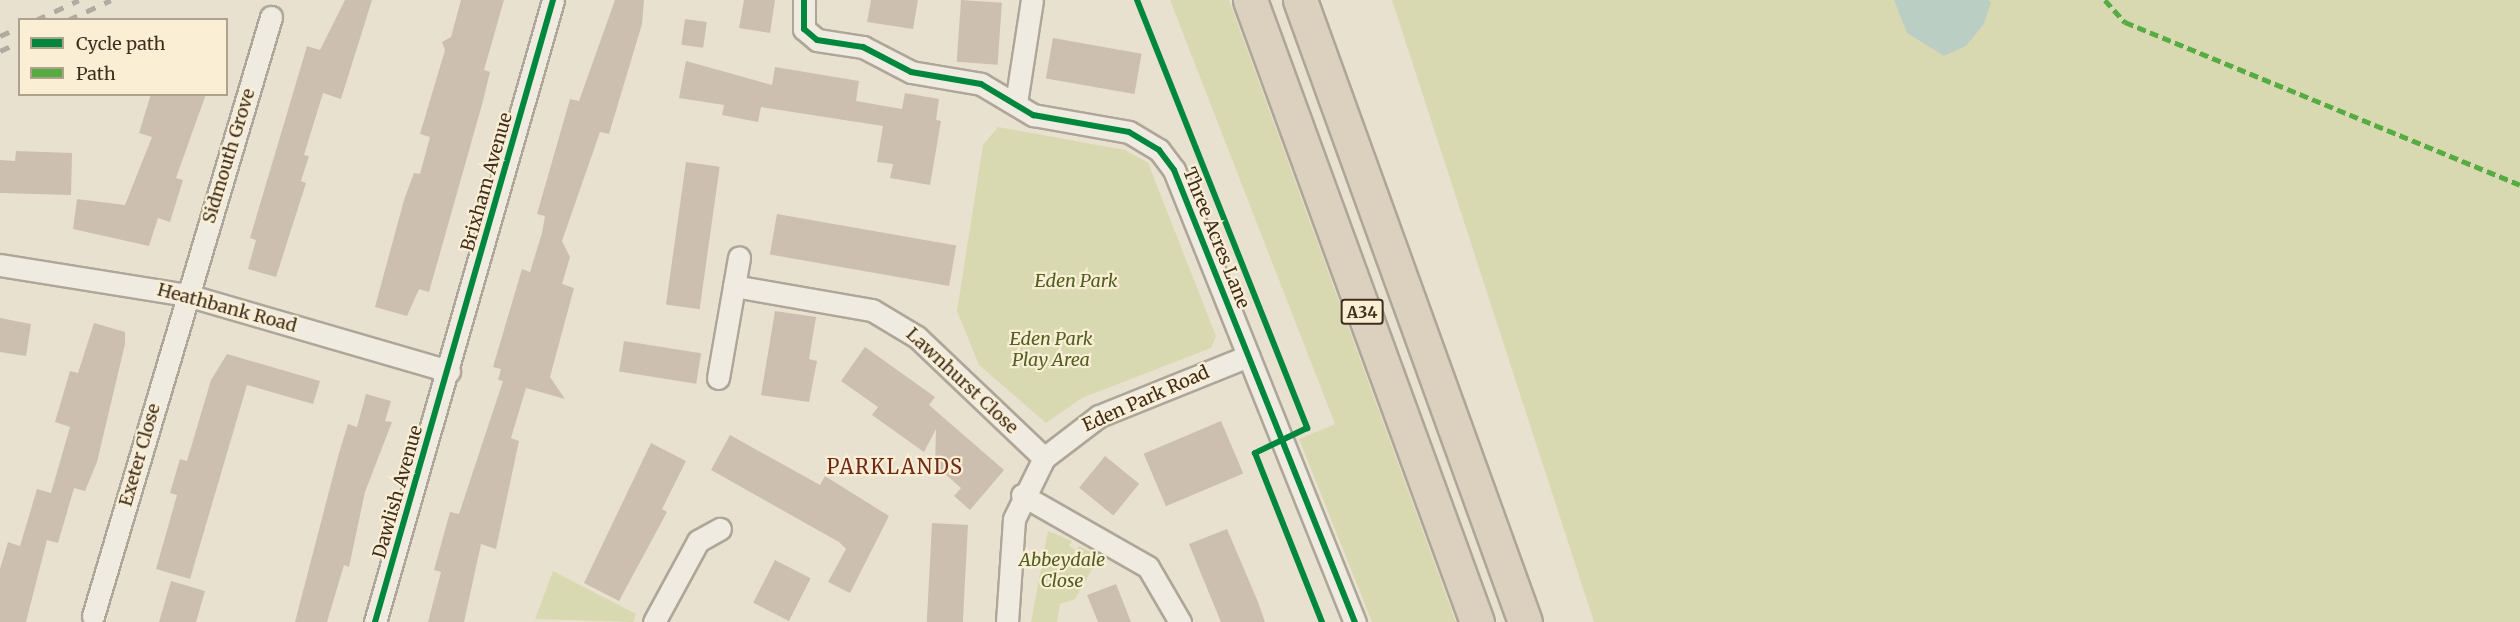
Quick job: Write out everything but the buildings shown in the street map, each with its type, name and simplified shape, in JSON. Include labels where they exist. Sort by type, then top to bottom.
[{"type":"highway","name":"A34","points":[[1250,0],[1477,622]]},
{"type":"highway","name":"A34","points":[[1300,0],[1525,622]]},
{"type":"street","name":"Brixham Avenue","points":[[449,371],[553,0]]},
{"type":"street","name":"Three Acres Lane","points":[[804,0],[804,29],[817,39],[863,48],[911,72],[981,84],[1002,100],[1016,103],[1033,115],[1129,132],[1159,150],[1174,170],[1354,622]]},
{"type":"street","points":[[1016,103],[1032,0]]},
{"type":"street","name":"Sidmouth Grove","points":[[187,295],[271,17]]},
{"type":"street","points":[[718,378],[739,257]]},
{"type":"street","name":"Heathbank Road","points":[[0,265],[187,295],[449,371]]},
{"type":"street","name":"Lawnhurst Close","points":[[734,286],[888,316],[917,337],[1044,458]]},
{"type":"street","name":"Exeter Close","points":[[93,616],[187,295]]},
{"type":"street","name":"Eden Park Road","points":[[1007,622],[1010,539],[1022,495],[1044,458],[1099,416],[1248,356]]},
{"type":"street","name":"Dawlish Avenue","points":[[375,622],[449,371]]},
{"type":"street","points":[[1022,495],[1148,567],[1179,622]]},
{"type":"street","points":[[654,622],[698,541],[720,529]]},
{"type":"green space","points":[[1170,0],[1229,0],[1456,622],[1372,622],[1299,439],[1335,424]]},
{"type":"green space","points":[[1392,0],[2520,0],[2520,622],[1594,622]]},
{"type":"green space","name":"Eden Park","points":[[998,127],[1125,150],[1148,163],[1216,336],[1211,348],[1082,398],[1046,423],[979,365],[957,311],[983,145]]},
{"type":"green space","name":"Abbeydale Close","points":[[1048,531],[1072,541],[1069,546],[1076,550],[1079,546],[1093,553],[1095,564],[1075,599],[1060,604],[1057,622],[1031,622]]},
{"type":"green space","points":[[553,571],[636,614],[633,622],[535,619]]},
{"type":"shaded area","points":[[1894,0],[1988,0],[1991,2],[1984,24],[1966,46],[1944,56],[1907,33]]},
{"type":"railway","points":[[40,18],[79,0]]},
{"type":"railway","points":[[72,18],[111,0]]},
{"type":"railway","points":[[0,36],[18,28]]},
{"type":"railway","points":[[0,51],[18,43]]},
{"type":"marked path","points":[[2105,0],[2125,22],[2520,185]]},
{"type":"cycle path","points":[[375,622],[553,0]]},
{"type":"cycle path","points":[[804,0],[804,29],[817,40],[863,47],[911,72],[981,84],[1033,115],[1129,132],[1159,150],[1174,170],[1355,622]]},
{"type":"cycle path","points":[[1137,0],[1307,428],[1255,453],[1322,622]]},
{"type":"district","name":"PARKLANDS","points":[[895,466]]},
{"type":"park label","name":"Eden Park Play Area","points":[[1051,350]]}]
